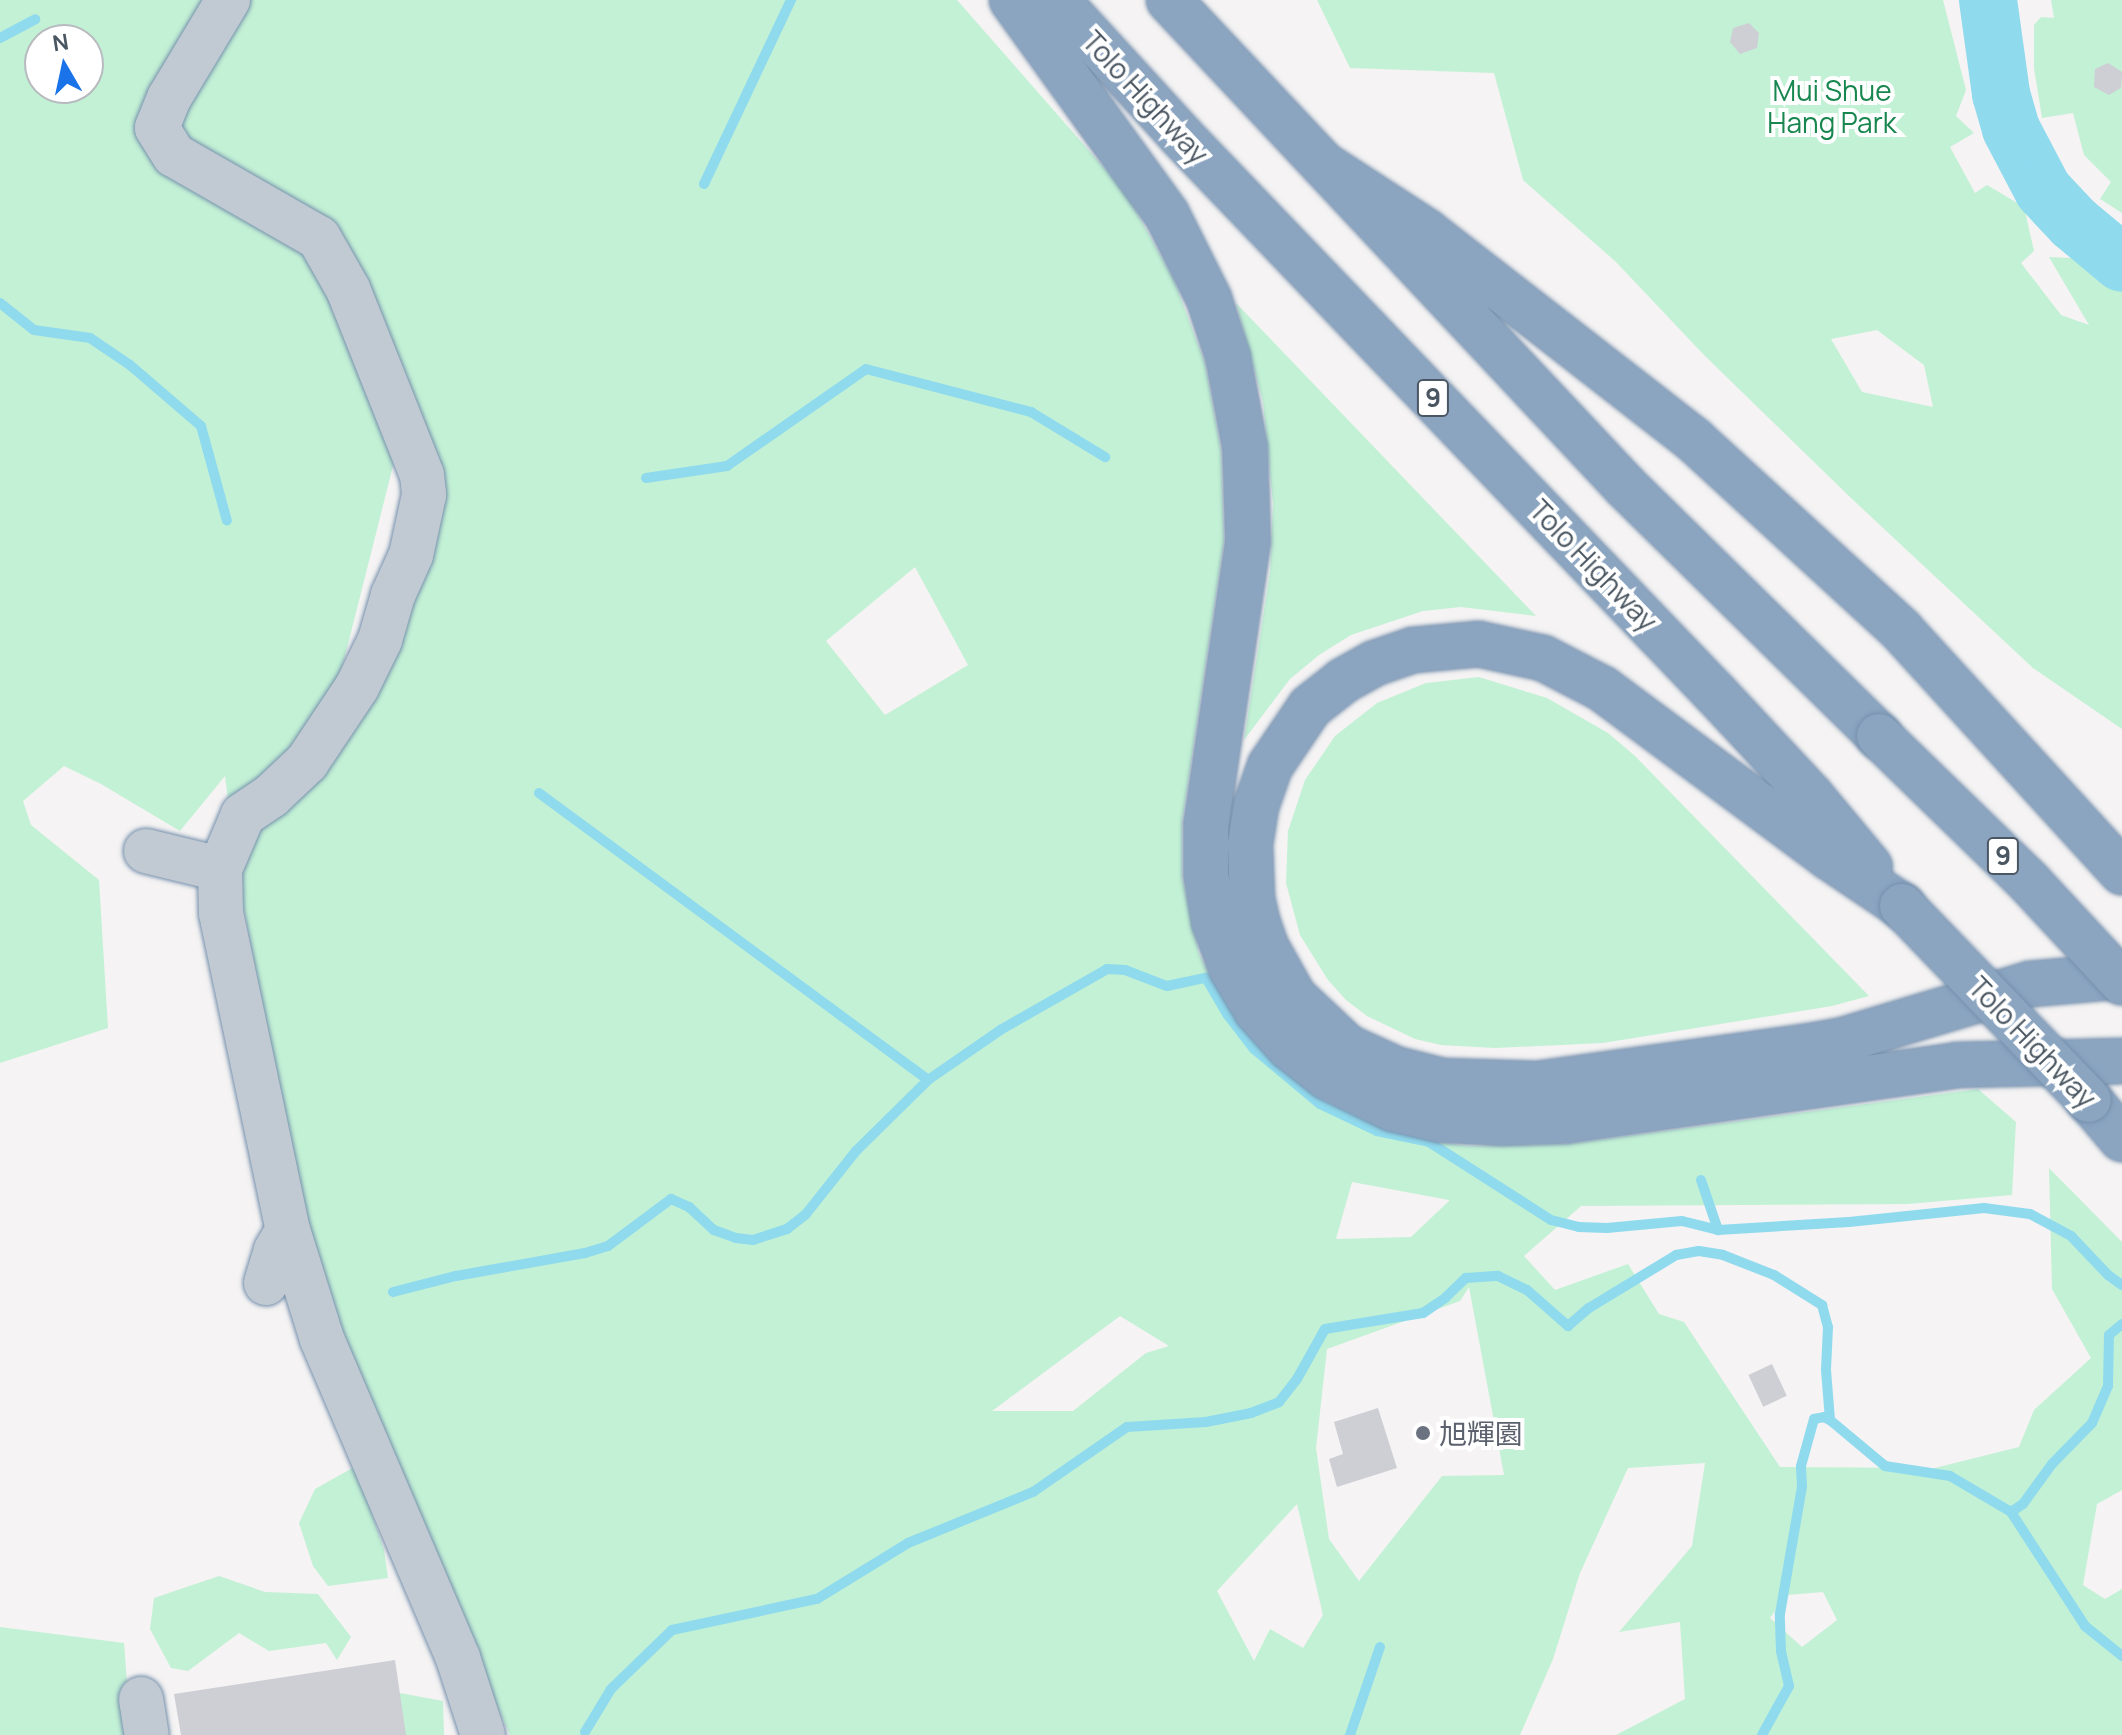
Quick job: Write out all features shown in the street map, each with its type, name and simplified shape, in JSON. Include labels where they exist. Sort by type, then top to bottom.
[{"type":"highway","points":[[1012,0],[1167,215],[1209,299],[1228,357],[1245,448],[1248,541],[1206,825],[1206,874],[1214,922],[1231,968],[1256,1010],[1289,1047],[1327,1077],[1393,1109],[1441,1120],[1502,1123],[1565,1121],[1957,1065],[2122,1061]]},
{"type":"highway","name":"Tolo Highway","points":[[1057,0],[1796,809],[1902,906],[2122,1139]]},
{"type":"highway","name":"9","points":[[1169,0],[1625,486],[2029,882],[2122,982]]},
{"type":"highway","points":[[1324,165],[1427,232],[1694,440],[1901,630],[2122,872]]},
{"type":"highway","points":[[1796,809],[1577,673],[1511,649],[1442,644],[1375,663],[1343,681],[1310,707],[1288,734],[1270,766],[1256,806],[1250,845],[1252,899],[1266,947],[1280,974],[1294,997],[1320,1025],[1347,1047],[1395,1069],[1468,1085],[1579,1080],[1805,1047],[1840,1041],[2030,984],[2122,976]]},
{"type":"lane","points":[[228,0],[169,98],[157,128],[174,155],[319,238],[348,289],[422,475],[424,495],[411,555],[380,640],[357,687],[307,762],[271,796],[243,815],[220,869],[221,913],[288,1230],[322,1339],[458,1658],[483,1735]]},
{"type":"lane","points":[[146,851],[220,869]]},
{"type":"lane","points":[[266,1283],[276,1250],[288,1230]]},
{"type":"green space","points":[[0,0],[957,0],[1131,202],[1174,280],[1205,363],[1221,451],[1224,540],[1182,823],[1182,876],[1199,954],[1237,1024],[1291,1081],[1336,1111],[1411,1139],[1470,1146],[1567,1144],[1978,1089],[2016,1122],[2012,1195],[1907,1204],[1581,1206],[1524,1256],[1555,1290],[1628,1264],[1659,1314],[1684,1322],[1780,1467],[1935,1468],[2019,1447],[2034,1410],[2091,1358],[2052,1289],[2049,1168],[2122,1242],[2122,1490],[2097,1504],[2083,1585],[2105,1599],[2122,1589],[2122,1735],[1616,1735],[1685,1699],[1680,1622],[1619,1632],[1692,1546],[1705,1463],[1628,1468],[1580,1573],[1553,1659],[1520,1735],[510,1735],[344,1369],[287,1133],[238,879],[225,776],[180,831],[64,766],[23,801],[31,825],[99,880],[108,1028],[0,1063]],"holes":[[[395,458],[445,492],[401,640],[343,664]],[[915,567],[968,665],[885,715],[826,641]],[[1352,1182],[1449,1200],[1411,1237],[1336,1239]],[[1469,1287],[1504,1475],[1442,1476],[1359,1581],[1329,1539],[1316,1448],[1327,1349],[1460,1301]],[[1120,1316],[1169,1346],[1146,1353],[1073,1411],[992,1411]],[[1297,1504],[1323,1615],[1303,1648],[1270,1629],[1254,1661],[1217,1591]],[[1823,1592],[1837,1620],[1802,1647],[1770,1618],[1787,1595]]]},
{"type":"green space","name":"Mui Shue Hang Park","points":[[1317,0],[1943,0],[1966,90],[1956,116],[1974,133],[1950,147],[1975,193],[1987,185],[2024,207],[2034,251],[2021,263],[2061,315],[2089,325],[2049,257],[2091,259],[2122,278],[2122,729],[2033,668],[1703,354],[1616,262],[1523,180],[1494,73],[1350,68]],"holes":[[[1877,330],[1924,365],[1933,407],[1862,392],[1831,339]]]},
{"type":"green space","points":[[2051,0],[2122,0],[2122,213],[2100,199],[2111,182],[2084,155],[2073,113],[2042,118],[2034,68],[2034,25],[2041,17],[2054,18]]},
{"type":"green space","points":[[1236,303],[1536,616],[1461,607],[1423,611],[1351,635],[1319,655],[1290,679],[1244,740],[1270,572],[1273,504],[1263,402]]},
{"type":"green space","points":[[1479,677],[1547,698],[1608,733],[1635,756],[1869,996],[1832,1006],[1603,1043],[1495,1048],[1441,1045],[1415,1039],[1367,1016],[1346,1000],[1328,980],[1300,935],[1286,883],[1288,831],[1305,780],[1335,736],[1377,703],[1426,683]]},
{"type":"green space","points":[[356,1466],[384,1550],[388,1578],[328,1586],[313,1566],[299,1523],[315,1489]]},
{"type":"green space","points":[[219,1576],[265,1592],[318,1594],[351,1637],[337,1660],[326,1643],[269,1651],[239,1633],[188,1671],[171,1668],[150,1629],[154,1598]]},
{"type":"green space","points":[[0,1627],[124,1643],[131,1735],[0,1735]]},
{"type":"green space","points":[[373,1688],[443,1701],[444,1735],[381,1735]]},
{"type":"building","points":[[1749,23],[1759,33],[1757,48],[1740,54],[1730,42],[1733,28]]},
{"type":"building","points":[[2108,63],[2122,72],[2121,88],[2109,95],[2094,87],[2095,69]]},
{"type":"building","points":[[1772,1364],[1787,1396],[1763,1407],[1748,1375]]},
{"type":"building","points":[[1378,1408],[1397,1468],[1337,1487],[1329,1459],[1343,1454],[1334,1422]]},
{"type":"building","points":[[395,1660],[406,1735],[181,1735],[174,1694]]},
{"type":"waterway","points":[[704,184],[791,0]]},
{"type":"waterway","points":[[1988,0],[2001,94],[2011,129],[2043,190],[2074,223],[2122,263]]},
{"type":"waterway","points":[[0,38],[35,19]]},
{"type":"waterway","points":[[0,303],[34,330],[90,338],[130,365],[201,426],[227,521]]},
{"type":"waterway","points":[[646,478],[727,466],[866,369],[1031,412],[1105,457]]},
{"type":"waterway","points":[[539,793],[928,1080]]},
{"type":"waterway","points":[[393,1292],[456,1276],[585,1253],[608,1246],[671,1199],[689,1207],[714,1230],[736,1238],[753,1240],[787,1229],[806,1214],[856,1151],[928,1080],[1002,1029],[1107,969],[1125,970],[1167,986],[1206,978],[1227,1014],[1254,1049],[1320,1104],[1377,1131],[1429,1142],[1551,1220],[1579,1227],[1607,1228],[1682,1221],[1718,1230],[1849,1222],[1984,1208],[2030,1214],[2071,1236],[2108,1275],[2122,1285]]},
{"type":"waterway","points":[[1701,1180],[1718,1230]]},
{"type":"waterway","points":[[585,1732],[611,1689],[672,1630],[817,1599],[908,1543],[1033,1492],[1127,1427],[1206,1422],[1251,1413],[1279,1402],[1297,1379],[1325,1329],[1423,1313],[1466,1278],[1498,1276],[1527,1290],[1568,1326],[1589,1308],[1676,1255],[1699,1251],[1723,1255],[1774,1275],[1822,1305],[1828,1327],[1826,1370],[1830,1420],[1885,1466],[1950,1476],[2011,1512],[2023,1504],[2052,1464],[2092,1423],[2108,1386],[2109,1335],[2122,1324]]},
{"type":"waterway","points":[[1762,1735],[1789,1686],[1781,1651],[1780,1614],[1802,1486],[1801,1466],[1814,1419],[1824,1417],[1830,1420]]},
{"type":"waterway","points":[[2011,1512],[2085,1626],[2122,1656]]},
{"type":"waterway","points":[[1350,1735],[1380,1647]]},
{"type":"place","name":"旭輝園","points":[[1423,1433]]}]
